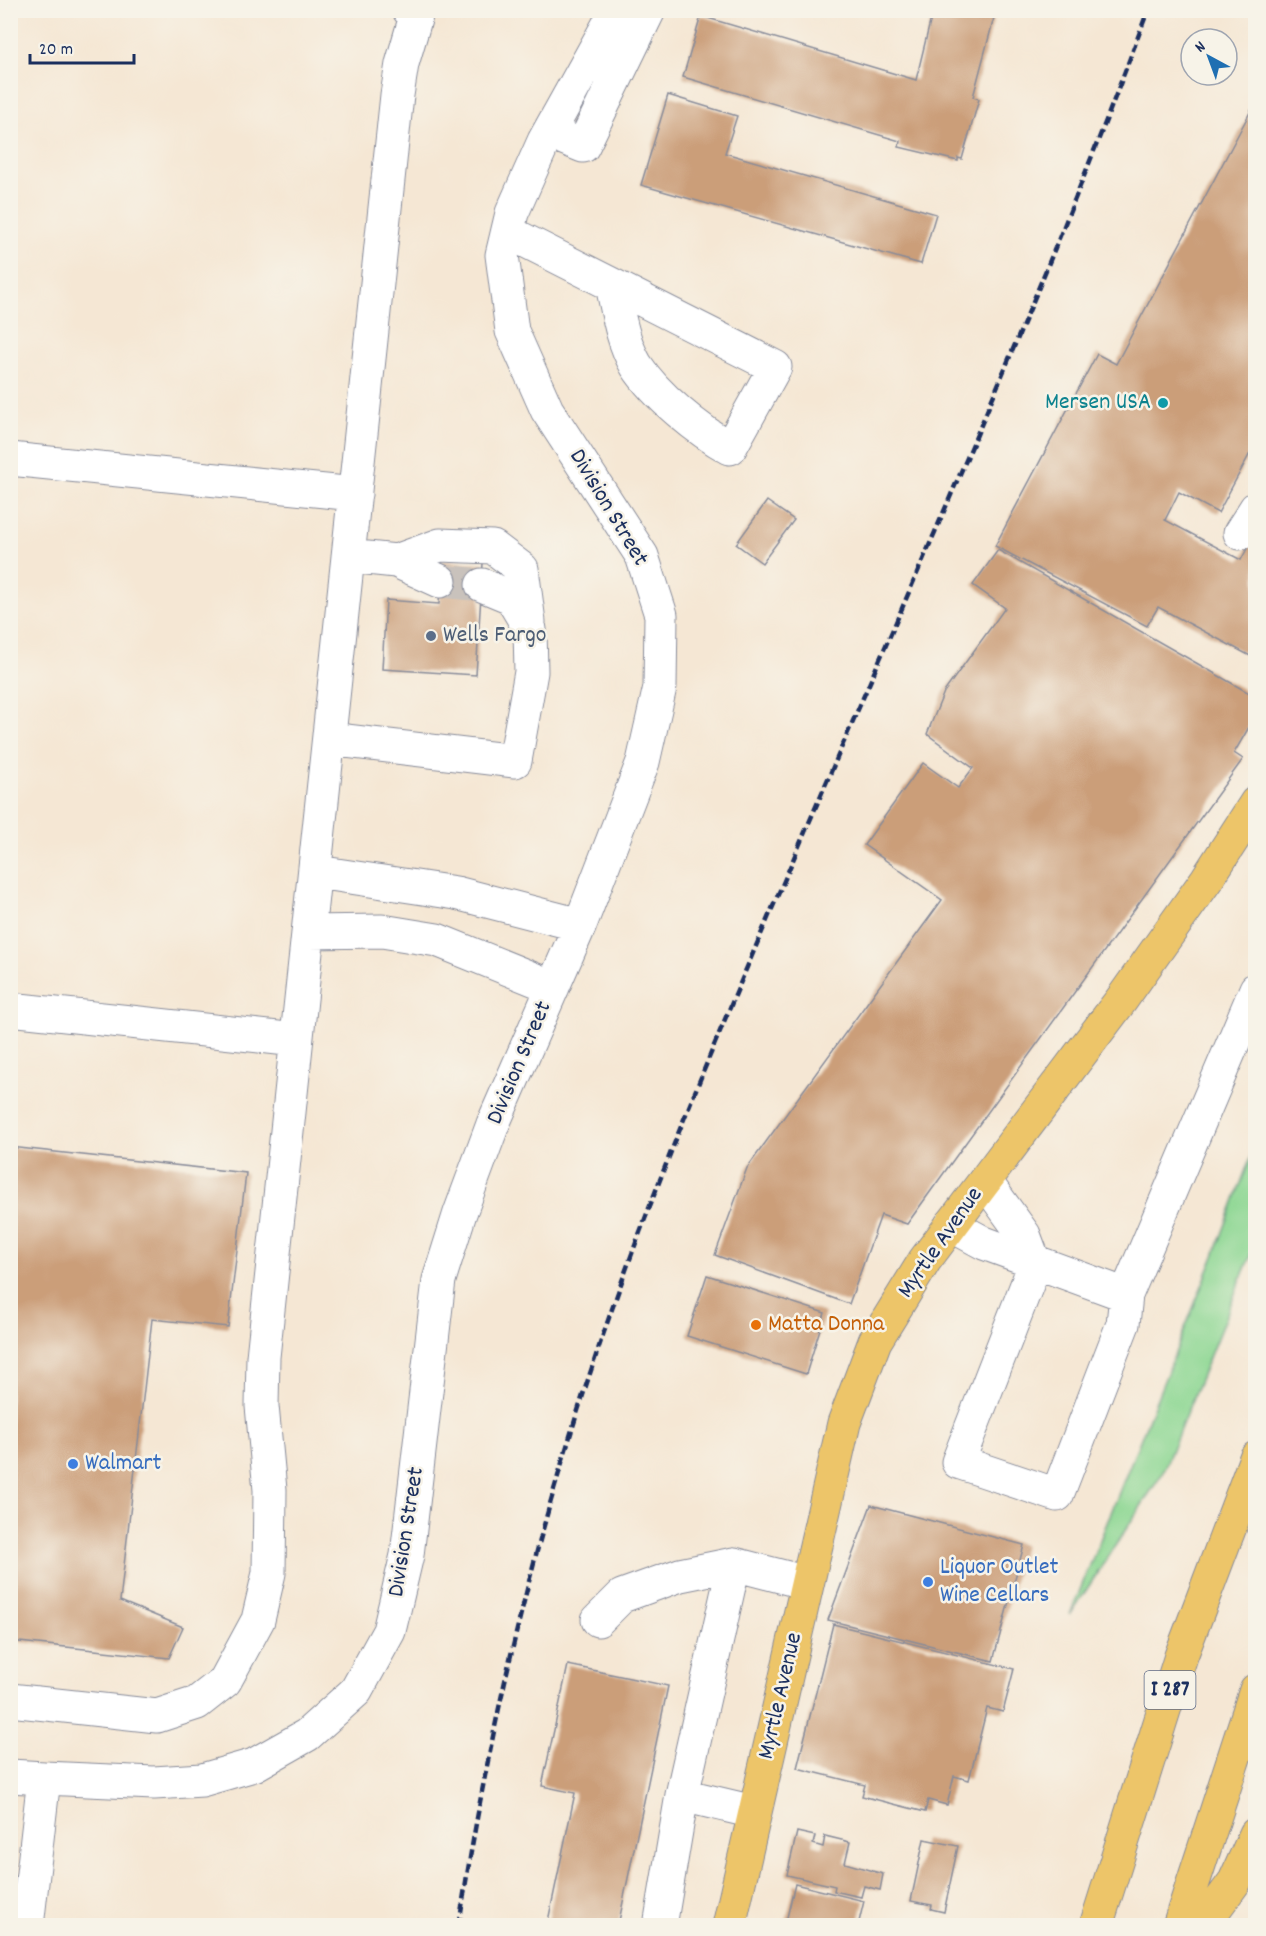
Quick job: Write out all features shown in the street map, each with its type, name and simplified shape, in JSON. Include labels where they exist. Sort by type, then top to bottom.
[{"type":"main road","name":"Myrtle Avenue","points":[[729,1926],[844,1424],[875,1341],[925,1260],[1128,990],[1207,879],[1256,803]]},
{"type":"main road","name":"I 287","points":[[1096,1926],[1181,1656],[1256,1458]]},
{"type":"main road","points":[[1179,1926],[1256,1690]]},
{"type":"main road","points":[[1202,1926],[1234,1881],[1256,1834]]},
{"type":"street","points":[[10,1700],[157,1716],[197,1702],[225,1681],[258,1620],[269,1573],[270,1490],[262,1406],[263,1357],[398,95],[402,64],[416,16],[409,10]]},
{"type":"street","name":"Division Street","points":[[10,1776],[154,1783],[202,1780],[254,1765],[307,1736],[356,1691],[389,1631],[407,1555],[439,1280],[460,1213],[493,1124],[580,925],[649,744],[660,687],[661,615],[642,556],[547,410],[512,331],[502,255],[512,213],[549,132],[610,22],[614,10]]},
{"type":"street","points":[[549,132],[584,146],[649,10]]},
{"type":"street","points":[[507,232],[775,367],[730,448],[705,434],[668,401],[637,365],[621,329],[612,285]]},
{"type":"street","points":[[10,459],[355,494]]},
{"type":"street","points":[[329,739],[515,762],[531,672],[531,629],[522,569],[493,547],[440,545],[396,561]]},
{"type":"street","points":[[348,556],[396,561],[440,581]]},
{"type":"street","points":[[482,585],[511,597],[531,629]]},
{"type":"street","points":[[316,872],[456,893],[580,925]]},
{"type":"street","points":[[309,932],[382,931],[437,939],[553,987]]},
{"type":"street","points":[[985,1180],[1024,1235],[1035,1264],[958,1462],[1057,1495],[1123,1324],[1126,1295],[1256,989]]},
{"type":"street","points":[[10,1009],[296,1040]]},
{"type":"street","points":[[951,1225],[984,1244],[1126,1295]]},
{"type":"street","points":[[660,1926],[682,1796],[734,1564]]},
{"type":"street","points":[[598,1620],[622,1596],[680,1575],[734,1564],[807,1583]]},
{"type":"street","points":[[27,1926],[44,1778]]},
{"type":"street","points":[[682,1796],[754,1812]]},
{"type":"green space","points":[[1255,1145],[1255,1244],[1162,1474],[1070,1615],[1214,1256]]},
{"type":"building","points":[[933,10],[996,10],[973,97],[979,99],[962,159],[958,158],[958,161],[899,147],[900,141],[683,77],[701,16],[916,80]]},
{"type":"building","points":[[668,95],[737,116],[725,153],[936,214],[921,264],[641,185]]},
{"type":"building","name":"Mersen USA","points":[[1256,101],[1256,442],[1218,513],[1179,492],[1165,520],[1241,560],[1256,532],[1256,659],[1158,607],[1147,626],[995,546],[1097,354],[1116,364]]},
{"type":"building","points":[[767,501],[794,520],[762,563],[736,544]]},
{"type":"building","points":[[998,550],[1256,697],[1256,715],[1234,753],[1243,759],[907,1224],[881,1215],[849,1304],[715,1255],[747,1168],[942,900],[864,845],[923,763],[958,788],[973,768],[927,734],[944,692],[1005,608],[973,585]]},
{"type":"building","name":"Wells Fargo","points":[[442,560],[483,563],[476,675],[382,669],[386,600],[439,604]]},
{"type":"building","name":"Walmart","points":[[10,1147],[246,1173],[228,1327],[152,1319],[120,1601],[183,1627],[169,1658],[10,1641]]},
{"type":"building","name":"Matta Donna","points":[[707,1275],[825,1313],[806,1374],[687,1336]]},
{"type":"building","name":"Liquor Outlet Wine Cellars","points":[[871,1505],[1024,1545],[993,1661],[828,1620]]},
{"type":"building","points":[[833,1624],[1014,1669],[1003,1712],[987,1708],[969,1780],[954,1776],[947,1805],[928,1800],[925,1812],[862,1796],[865,1785],[797,1768]]},
{"type":"building","points":[[568,1665],[668,1686],[618,1926],[547,1926],[575,1793],[542,1786]]},
{"type":"building","points":[[797,1832],[815,1836],[813,1844],[823,1847],[825,1836],[850,1842],[845,1863],[883,1874],[880,1890],[864,1886],[861,1897],[834,1891],[835,1886],[787,1875]]},
{"type":"building","points":[[924,1839],[958,1846],[944,1912],[931,1909],[932,1905],[911,1901]]},
{"type":"building","points":[[795,1884],[864,1901],[858,1926],[785,1926]]},
{"type":"tunnel","points":[[440,581],[482,585]]},
{"type":"railway","points":[[459,1926],[479,1807],[517,1630],[564,1456],[614,1302],[671,1151],[764,927],[1022,329],[1148,10]]},
{"type":"place","name":"Mersen USA","points":[[1163,403]]},
{"type":"place","name":"Wells Fargo","points":[[431,636]]},
{"type":"place","name":"Matta Donna","points":[[756,1325]]},
{"type":"place","name":"Walmart","points":[[73,1464]]},
{"type":"place","name":"Liquor Outlet Wine Cellars","points":[[928,1582]]}]
